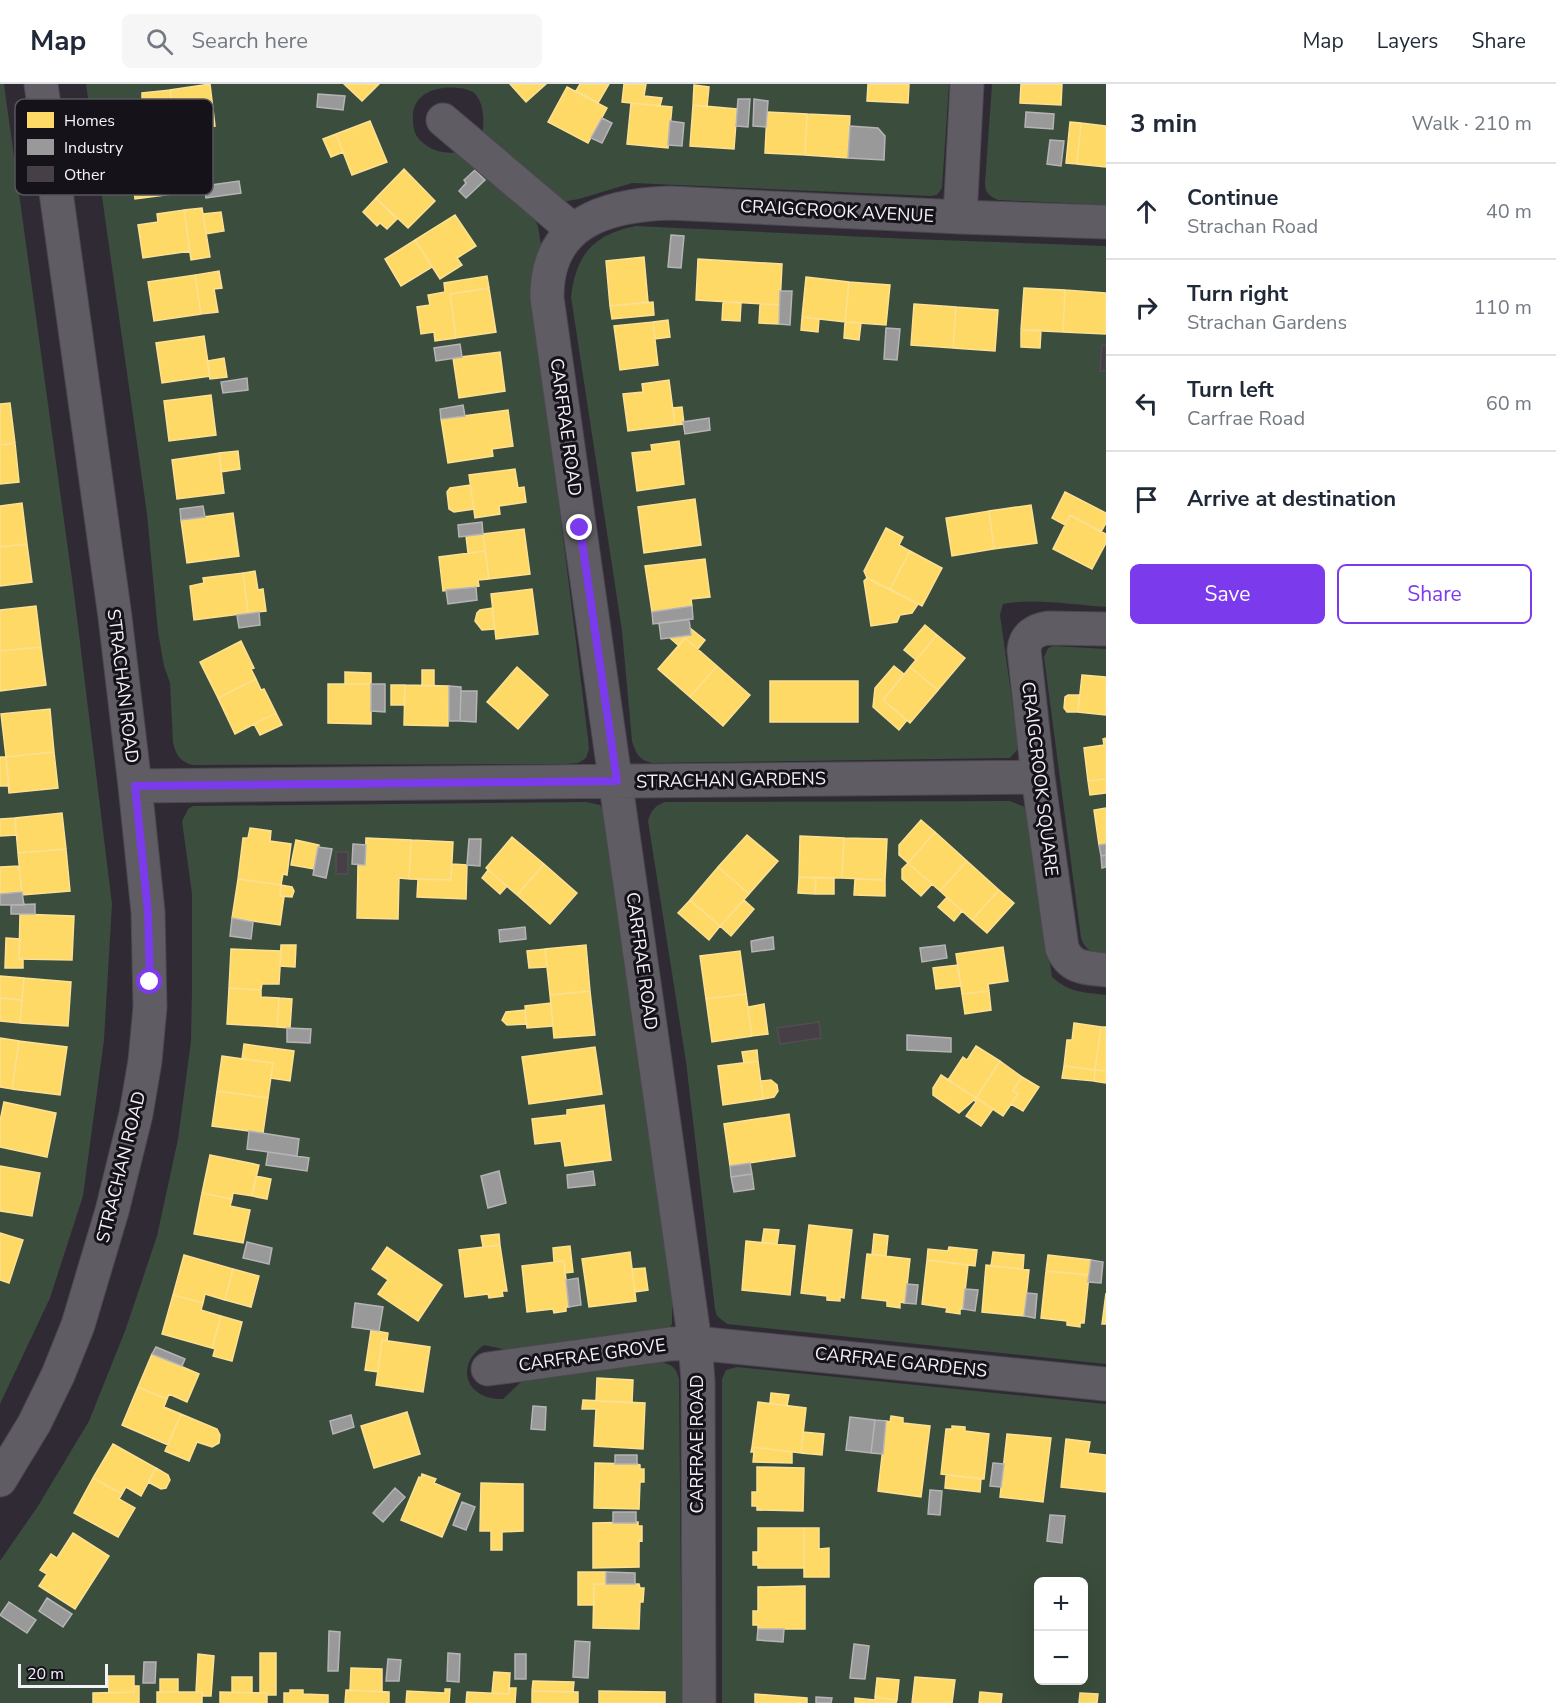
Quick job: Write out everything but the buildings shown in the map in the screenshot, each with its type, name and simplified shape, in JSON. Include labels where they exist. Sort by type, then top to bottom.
[{"type":"street","name":"STRACHAN ROAD","points":[[41,84],[43,99]]},
{"type":"street","points":[[960,217],[966,84]]},
{"type":"street","points":[[443,120],[573,230]]},
{"type":"street","name":"STRACHAN ROAD","points":[[0,1480],[34,1424],[58,1375],[78,1326],[112,1211],[136,1114],[145,1061],[150,1007],[148,912],[135,786],[115,617],[56,195]]},
{"type":"street","name":"CRAIGCROOK AVENUE","points":[[573,230],[586,221],[620,208],[670,202],[1106,222]]},
{"type":"street","name":"CARFRAE ROAD","points":[[573,230],[562,243],[554,258],[549,274],[548,298],[695,1343],[698,1391],[699,1703]]},
{"type":"street","name":"CRAIGCROOK SQUARE","points":[[1106,629],[1040,629],[1027,639],[1024,650],[1038,777],[1062,948],[1068,960],[1073,964],[1079,967],[1106,970]]},
{"type":"street","name":"STRACHAN GARDENS","points":[[135,786],[1038,777]]},
{"type":"street","name":"CARFRAE GROVE","points":[[488,1369],[670,1344],[695,1343]]},
{"type":"street","name":"CARFRAE GARDENS","points":[[695,1343],[1106,1383]]},
{"type":"green space","points":[[0,84],[4,84],[15,164],[15,195],[19,195],[74,593],[112,904],[104,1040],[83,1196],[50,1298],[0,1404]]},
{"type":"green space","points":[[86,84],[949,84],[942,188],[937,195],[931,196],[632,183],[562,202],[482,137],[482,107],[473,92],[456,88],[437,89],[422,96],[417,102],[413,126],[419,139],[438,151],[455,153],[468,150],[530,210],[538,226],[541,245],[532,288],[589,749],[586,758],[578,763],[566,764],[193,765],[179,757],[173,743],[170,683],[164,666],[158,632],[147,514],[102,195],[213,195],[213,99],[88,99]]},
{"type":"green space","points":[[992,84],[1106,84],[1106,205],[998,200],[988,194],[985,183]]},
{"type":"green space","points":[[636,226],[1106,246],[1106,607],[1041,602],[1003,604],[1000,615],[1018,743],[1017,750],[1010,758],[653,763],[644,760],[637,753],[632,741],[622,631],[571,297],[577,269],[590,248],[609,234]]},
{"type":"green space","points":[[1054,646],[1106,649],[1106,954],[1090,950],[1081,938],[1044,657],[1048,648]]},
{"type":"green space","points":[[1010,801],[1025,807],[1028,814],[1052,977],[1071,989],[1106,995],[1106,1364],[727,1324],[717,1316],[715,1309],[686,1062],[648,821],[652,811],[665,802]]},
{"type":"green space","points":[[586,802],[600,805],[603,810],[672,1299],[672,1324],[668,1329],[521,1353],[484,1345],[469,1362],[467,1372],[468,1380],[480,1394],[503,1399],[523,1380],[662,1362],[675,1370],[679,1379],[682,1703],[0,1703],[0,1561],[38,1506],[89,1421],[125,1331],[157,1236],[178,1139],[191,1041],[192,894],[182,821],[188,809],[193,806]]},
{"type":"green space","points":[[737,1367],[1106,1404],[1106,1703],[722,1703],[722,1379],[726,1370]]},
{"type":"route","points":[[150,982],[148,912],[135,786],[617,781],[580,528]]}]
